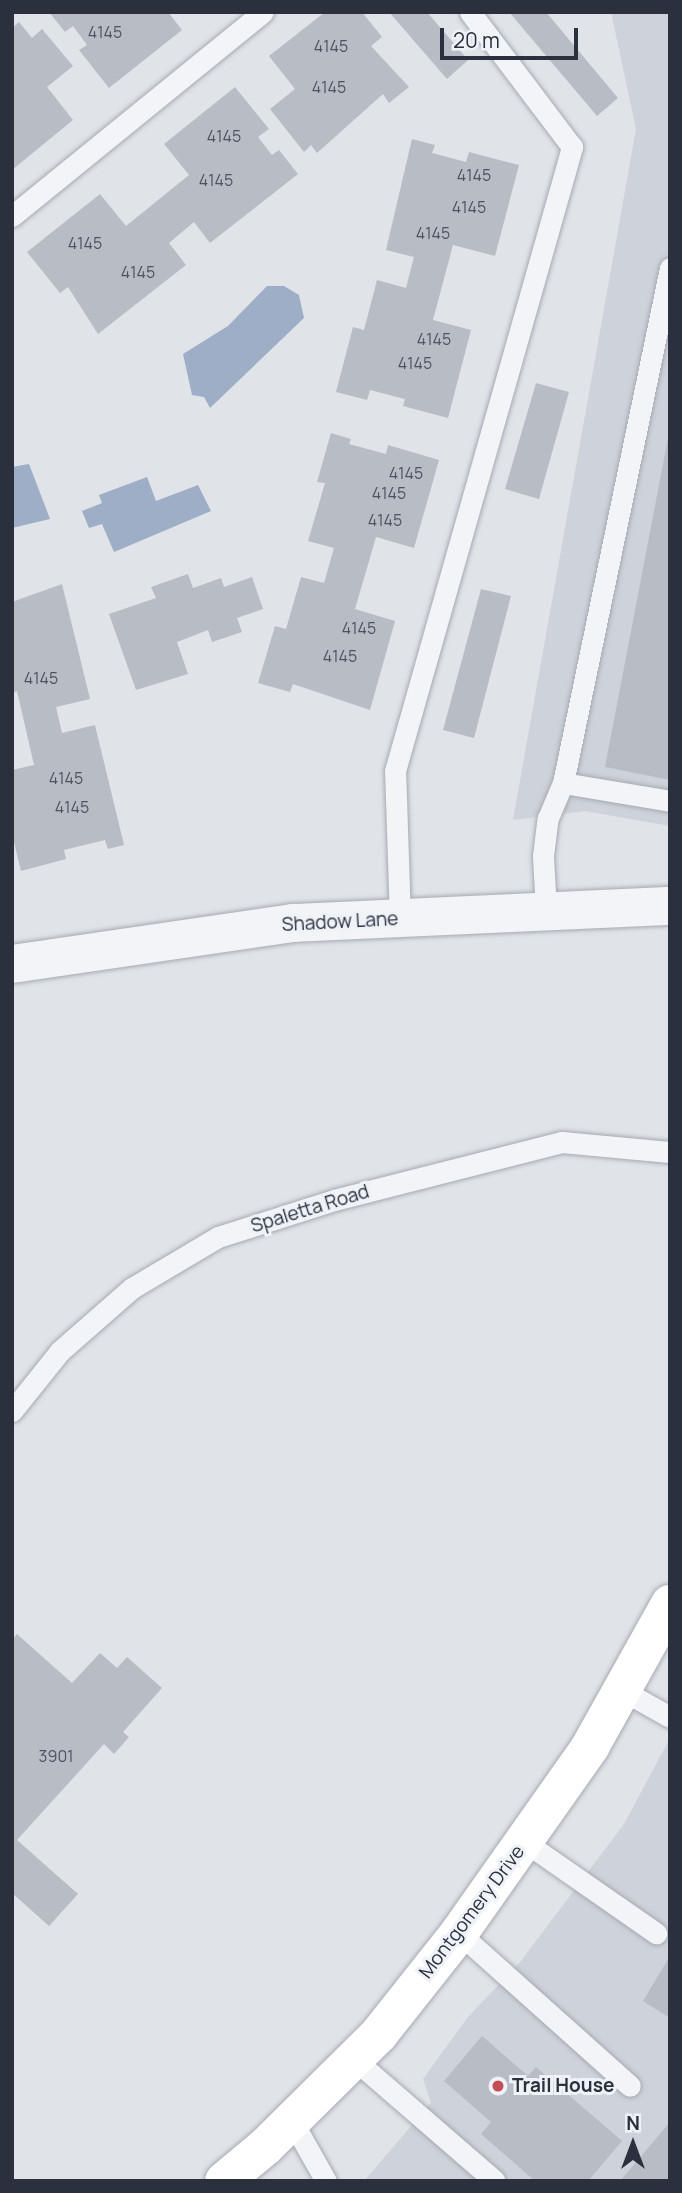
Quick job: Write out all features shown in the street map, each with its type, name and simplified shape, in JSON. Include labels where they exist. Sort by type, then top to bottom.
[{"type":"main road","name":"Montgomery Drive","points":[[224,2181],[292,2121],[354,2059],[459,1933],[590,1747],[669,1607]]},
{"type":"street","name":"Shadow Lane","points":[[12,964],[293,923],[670,906]]},
{"type":"lane","points":[[12,216],[263,12]]},
{"type":"lane","points":[[400,919],[396,771],[572,147],[470,12]]},
{"type":"lane","points":[[546,910],[544,843],[548,818],[563,783],[670,268]]},
{"type":"lane","points":[[563,783],[670,801]]},
{"type":"lane","name":"Spaletta Road","points":[[12,1411],[60,1351],[132,1288],[218,1237],[334,1199],[562,1142],[670,1152]]},
{"type":"lane","points":[[622,1690],[670,1717]]},
{"type":"lane","points":[[525,1842],[656,1933]]},
{"type":"lane","points":[[459,1933],[631,2086]]},
{"type":"lane","points":[[354,2059],[495,2181]]},
{"type":"lane","points":[[292,2121],[326,2181]]},
{"type":"shaded area","points":[[611,12],[670,12],[670,826],[585,811],[513,820],[636,129]]},
{"type":"shaded area","points":[[670,1738],[670,2181],[364,2181],[431,2103],[423,2079],[468,2017],[521,1961],[624,1824]]},
{"type":"water","points":[[267,286],[284,286],[299,295],[304,318],[210,408],[204,397],[192,395],[183,354],[228,326]]},
{"type":"water","points":[[29,464],[50,519],[12,528],[12,467]]},
{"type":"water","points":[[147,477],[156,501],[198,485],[211,511],[114,552],[102,524],[89,528],[82,511],[102,503],[99,495]]},
{"type":"building","points":[[49,12],[168,12],[182,30],[109,88],[79,50],[87,45],[73,26],[65,32]]},
{"type":"building","points":[[325,12],[362,12],[382,37],[371,46],[409,87],[389,103],[383,94],[317,153],[311,145],[304,152],[270,109],[295,89],[269,56]]},
{"type":"building","points":[[389,12],[427,12],[468,60],[447,79]]},
{"type":"building","points":[[509,12],[546,12],[618,98],[597,116]]},
{"type":"building","points":[[19,22],[32,38],[42,29],[73,66],[47,87],[73,120],[12,170],[12,28]]},
{"type":"building","points":[[235,87],[269,129],[258,137],[272,155],[279,150],[298,174],[210,243],[194,222],[169,243],[186,265],[98,334],[68,287],[60,293],[27,252],[100,194],[126,226],[189,175],[164,144]]},
{"type":"building","points":[[412,139],[435,145],[432,153],[466,162],[469,152],[519,165],[495,256],[453,245],[433,320],[471,330],[448,418],[403,406],[405,399],[370,390],[367,400],[336,392],[353,327],[364,330],[377,280],[406,288],[414,257],[386,250]]},
{"type":"building","points":[[536,383],[569,392],[539,499],[505,489]]},
{"type":"building","points":[[331,433],[351,439],[349,444],[386,454],[388,445],[439,460],[414,548],[376,537],[355,609],[395,621],[370,710],[293,684],[290,692],[258,683],[275,626],[286,629],[301,577],[324,583],[334,548],[308,541],[325,483],[317,482]]},
{"type":"building","points":[[670,438],[670,780],[605,767]]},
{"type":"building","points":[[188,574],[193,588],[221,578],[224,587],[252,577],[263,609],[237,618],[242,632],[212,642],[208,630],[177,642],[188,674],[136,690],[109,614],[156,598],[151,587]]},
{"type":"building","points":[[62,584],[90,699],[56,707],[62,733],[95,725],[124,845],[108,849],[105,840],[64,850],[66,859],[21,871],[12,834],[12,770],[34,765],[17,691],[12,693],[12,602]]},
{"type":"building","points":[[481,589],[511,596],[474,738],[443,730]]},
{"type":"building","points":[[17,1634],[72,1683],[100,1653],[117,1668],[127,1657],[162,1688],[123,1732],[129,1737],[114,1754],[104,1744],[17,1840],[78,1894],[49,1926],[12,1893],[12,1640]]},
{"type":"building","points":[[670,1956],[670,2018],[643,2001]]},
{"type":"building","points":[[482,2036],[528,2076],[536,2067],[622,2141],[588,2181],[535,2181],[481,2134],[491,2122],[444,2081]]},
{"type":"building","points":[[670,2122],[670,2181],[620,2181]]},
{"type":"place","name":"Trail House","points":[[498,2086]]}]
